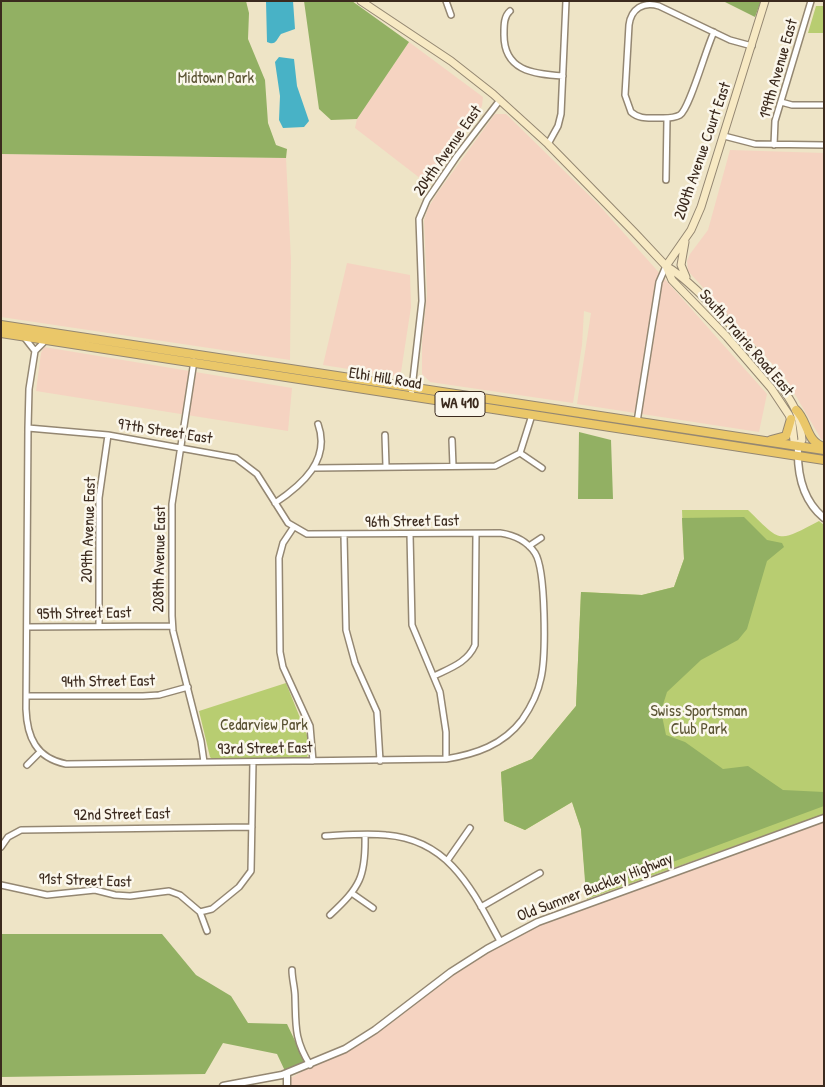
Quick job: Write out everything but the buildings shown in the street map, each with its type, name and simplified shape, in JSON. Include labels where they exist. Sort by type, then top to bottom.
[{"type":"main road","name":"South Prairie Road East","points":[[361,1],[451,61],[500,100],[548,144],[666,266],[690,284],[745,342],[796,410],[802,440],[798,447],[794,441],[791,420],[771,388],[727,337],[672,280],[666,266]]},
{"type":"main road","name":"200th Avenue Court East","points":[[666,266],[686,237],[701,207],[765,1]]},
{"type":"main road","points":[[686,237],[681,265],[690,284]]},
{"type":"main road","name":"Elhi Hill Road","points":[[1,324],[412,386],[744,439],[824,449]]},
{"type":"main road","name":"Elhi Hill Road","points":[[1,333],[824,460]]},
{"type":"main road","points":[[796,410],[801,415],[812,440],[824,449]]},
{"type":"main road","points":[[744,439],[779,440],[786,436],[791,420]]},
{"type":"street","points":[[446,1],[451,15]]},
{"type":"street","points":[[548,144],[559,122],[566,1]]},
{"type":"street","name":"199th Avenue East","points":[[774,145],[774,125],[811,1]]},
{"type":"street","points":[[714,32],[704,51],[688,105],[678,116],[645,118],[632,112],[625,96],[628,25],[632,14],[639,7],[650,4],[659,6],[714,32],[752,46]]},
{"type":"street","points":[[510,11],[505,21],[504,43],[515,63],[534,74],[563,76]]},
{"type":"street","name":"204th Avenue East","points":[[411,397],[422,301],[419,219],[428,200],[447,170],[500,100]]},
{"type":"street","points":[[781,102],[792,106],[824,106]]},
{"type":"street","points":[[666,180],[667,118]]},
{"type":"street","points":[[724,136],[750,144],[824,145]]},
{"type":"street","name":"200th Avenue Court East","points":[[637,422],[658,282],[666,266]]},
{"type":"street","points":[[24,337],[35,352]]},
{"type":"street","points":[[27,765],[40,752],[32,742],[27,725],[29,389],[35,352],[46,340]]},
{"type":"street","name":"208th Avenue East","points":[[195,354],[172,504],[172,626],[201,741],[204,762]]},
{"type":"street","points":[[314,468],[495,466],[516,457],[520,453],[532,415]]},
{"type":"street","points":[[275,503],[298,487],[314,468],[320,447],[318,424]]},
{"type":"street","name":"97th Street East","points":[[28,428],[108,435],[227,455],[244,462],[257,474],[293,528]]},
{"type":"street","name":"209th Avenue East","points":[[99,626],[99,498],[108,435]]},
{"type":"street","points":[[385,435],[386,466]]},
{"type":"street","points":[[452,440],[453,466]]},
{"type":"street","points":[[798,447],[804,491],[809,502],[823,516]]},
{"type":"street","points":[[520,453],[542,468]]},
{"type":"street","points":[[293,528],[283,543],[279,558],[280,652],[283,667],[310,726],[313,761]]},
{"type":"street","name":"96th Street East","points":[[293,528],[307,534],[507,534],[520,539],[529,546]]},
{"type":"street","points":[[410,534],[412,625],[418,644],[440,692],[446,759]]},
{"type":"street","points":[[434,676],[461,662],[470,655],[475,645],[476,534]]},
{"type":"street","points":[[344,535],[346,630],[355,663],[377,712],[380,761]]},
{"type":"street","points":[[529,546],[541,538]]},
{"type":"street","name":"93rd Street East","points":[[40,752],[59,763],[66,764],[380,761],[446,759],[478,752],[507,736],[530,708],[537,693],[542,670],[542,573],[536,555],[529,546]]},
{"type":"street","name":"95th Street East","points":[[27,627],[172,626]]},
{"type":"street","name":"94th Street East","points":[[27,696],[143,696],[158,695],[188,687]]},
{"type":"street","points":[[200,912],[212,909],[248,877],[252,862],[253,762]]},
{"type":"street","name":"Old Sumner Buckley Highway","points":[[223,1086],[287,1073],[360,1040],[452,972],[500,942],[538,922],[824,818]]},
{"type":"street","name":"92nd Street East","points":[[1,848],[8,837],[21,830],[252,827]]},
{"type":"street","points":[[448,861],[470,828]]},
{"type":"street","points":[[330,915],[353,894],[364,866],[365,835]]},
{"type":"street","points":[[325,836],[387,835],[410,840],[428,847],[448,861],[462,875],[500,942]]},
{"type":"street","points":[[481,907],[540,873]]},
{"type":"street","name":"91st Street East","points":[[1,885],[47,895],[78,890],[95,890],[121,896],[169,891],[180,895],[200,912],[207,931]]},
{"type":"street","points":[[353,894],[373,908]]},
{"type":"street","points":[[292,970],[295,995],[295,1032],[303,1053],[310,1064]]},
{"type":"street","points":[[287,1073],[287,1086]]},
{"type":"shaded area","points":[[409,42],[483,97],[482,106],[425,182],[355,128],[357,119]]},
{"type":"shaded area","points":[[495,114],[506,114],[598,204],[767,394],[759,432],[577,404],[591,313],[584,311],[582,345],[573,403],[430,382],[422,374],[422,342],[427,294],[424,220],[428,208],[438,192]]},
{"type":"shaded area","points":[[730,150],[824,153],[824,440],[821,439],[786,379],[688,271],[687,261],[690,254],[708,230]]},
{"type":"shaded area","points":[[1,154],[286,158],[291,260],[290,360],[1,317]]},
{"type":"shaded area","points":[[347,263],[410,275],[411,307],[401,372],[393,376],[323,365]]},
{"type":"shaded area","points":[[44,347],[292,388],[288,431],[36,391],[41,353]]},
{"type":"shaded area","points":[[824,818],[824,1086],[287,1086],[287,1080],[369,1034],[460,967],[560,913]]},
{"type":"green space","name":"Midtown Park","points":[[1,1],[246,1],[249,13],[248,39],[265,80],[268,123],[276,145],[287,149],[286,158],[1,154]]},
{"type":"green space","points":[[304,1],[352,1],[409,42],[357,119],[331,120],[319,109]]},
{"type":"green space","points":[[723,1],[761,1],[755,17]]},
{"type":"green space","points":[[816,6],[824,6],[824,33],[808,33]]},
{"type":"green space","points":[[579,432],[611,440],[613,499],[578,499]]},
{"type":"green space","name":"Swiss Sportsman Club Park","points":[[682,510],[748,510],[774,534],[780,536],[795,533],[819,521],[824,525],[824,814],[587,899],[581,829],[572,802],[525,830],[504,821],[501,772],[532,759],[576,706],[581,592],[642,595],[674,587],[684,559]]},
{"type":"green space","name":"Swiss Sportsman Club Park","points":[[744,517],[767,540],[782,543],[784,547],[767,561],[747,629],[738,640],[701,660],[667,692],[661,711],[666,735],[685,742],[723,769],[748,766],[783,790],[824,792],[824,806],[586,894],[581,829],[572,802],[525,830],[504,821],[501,772],[532,759],[576,706],[581,592],[642,595],[674,587],[684,559],[682,518]]},
{"type":"green space","name":"Cedarview Park","points":[[286,683],[309,740],[310,746],[307,758],[213,760],[210,757],[199,711]]},
{"type":"green space","points":[[1,934],[162,934],[196,975],[231,996],[248,1023],[287,1024],[305,1062],[285,1071],[277,1054],[223,1043],[205,1074],[1,1077]]},
{"type":"water","points":[[266,1],[293,1],[295,29],[281,34],[276,42],[272,43],[267,42]]},
{"type":"water","points":[[279,57],[294,59],[297,86],[309,121],[304,127],[283,128],[279,120],[280,96],[275,62]]}]
